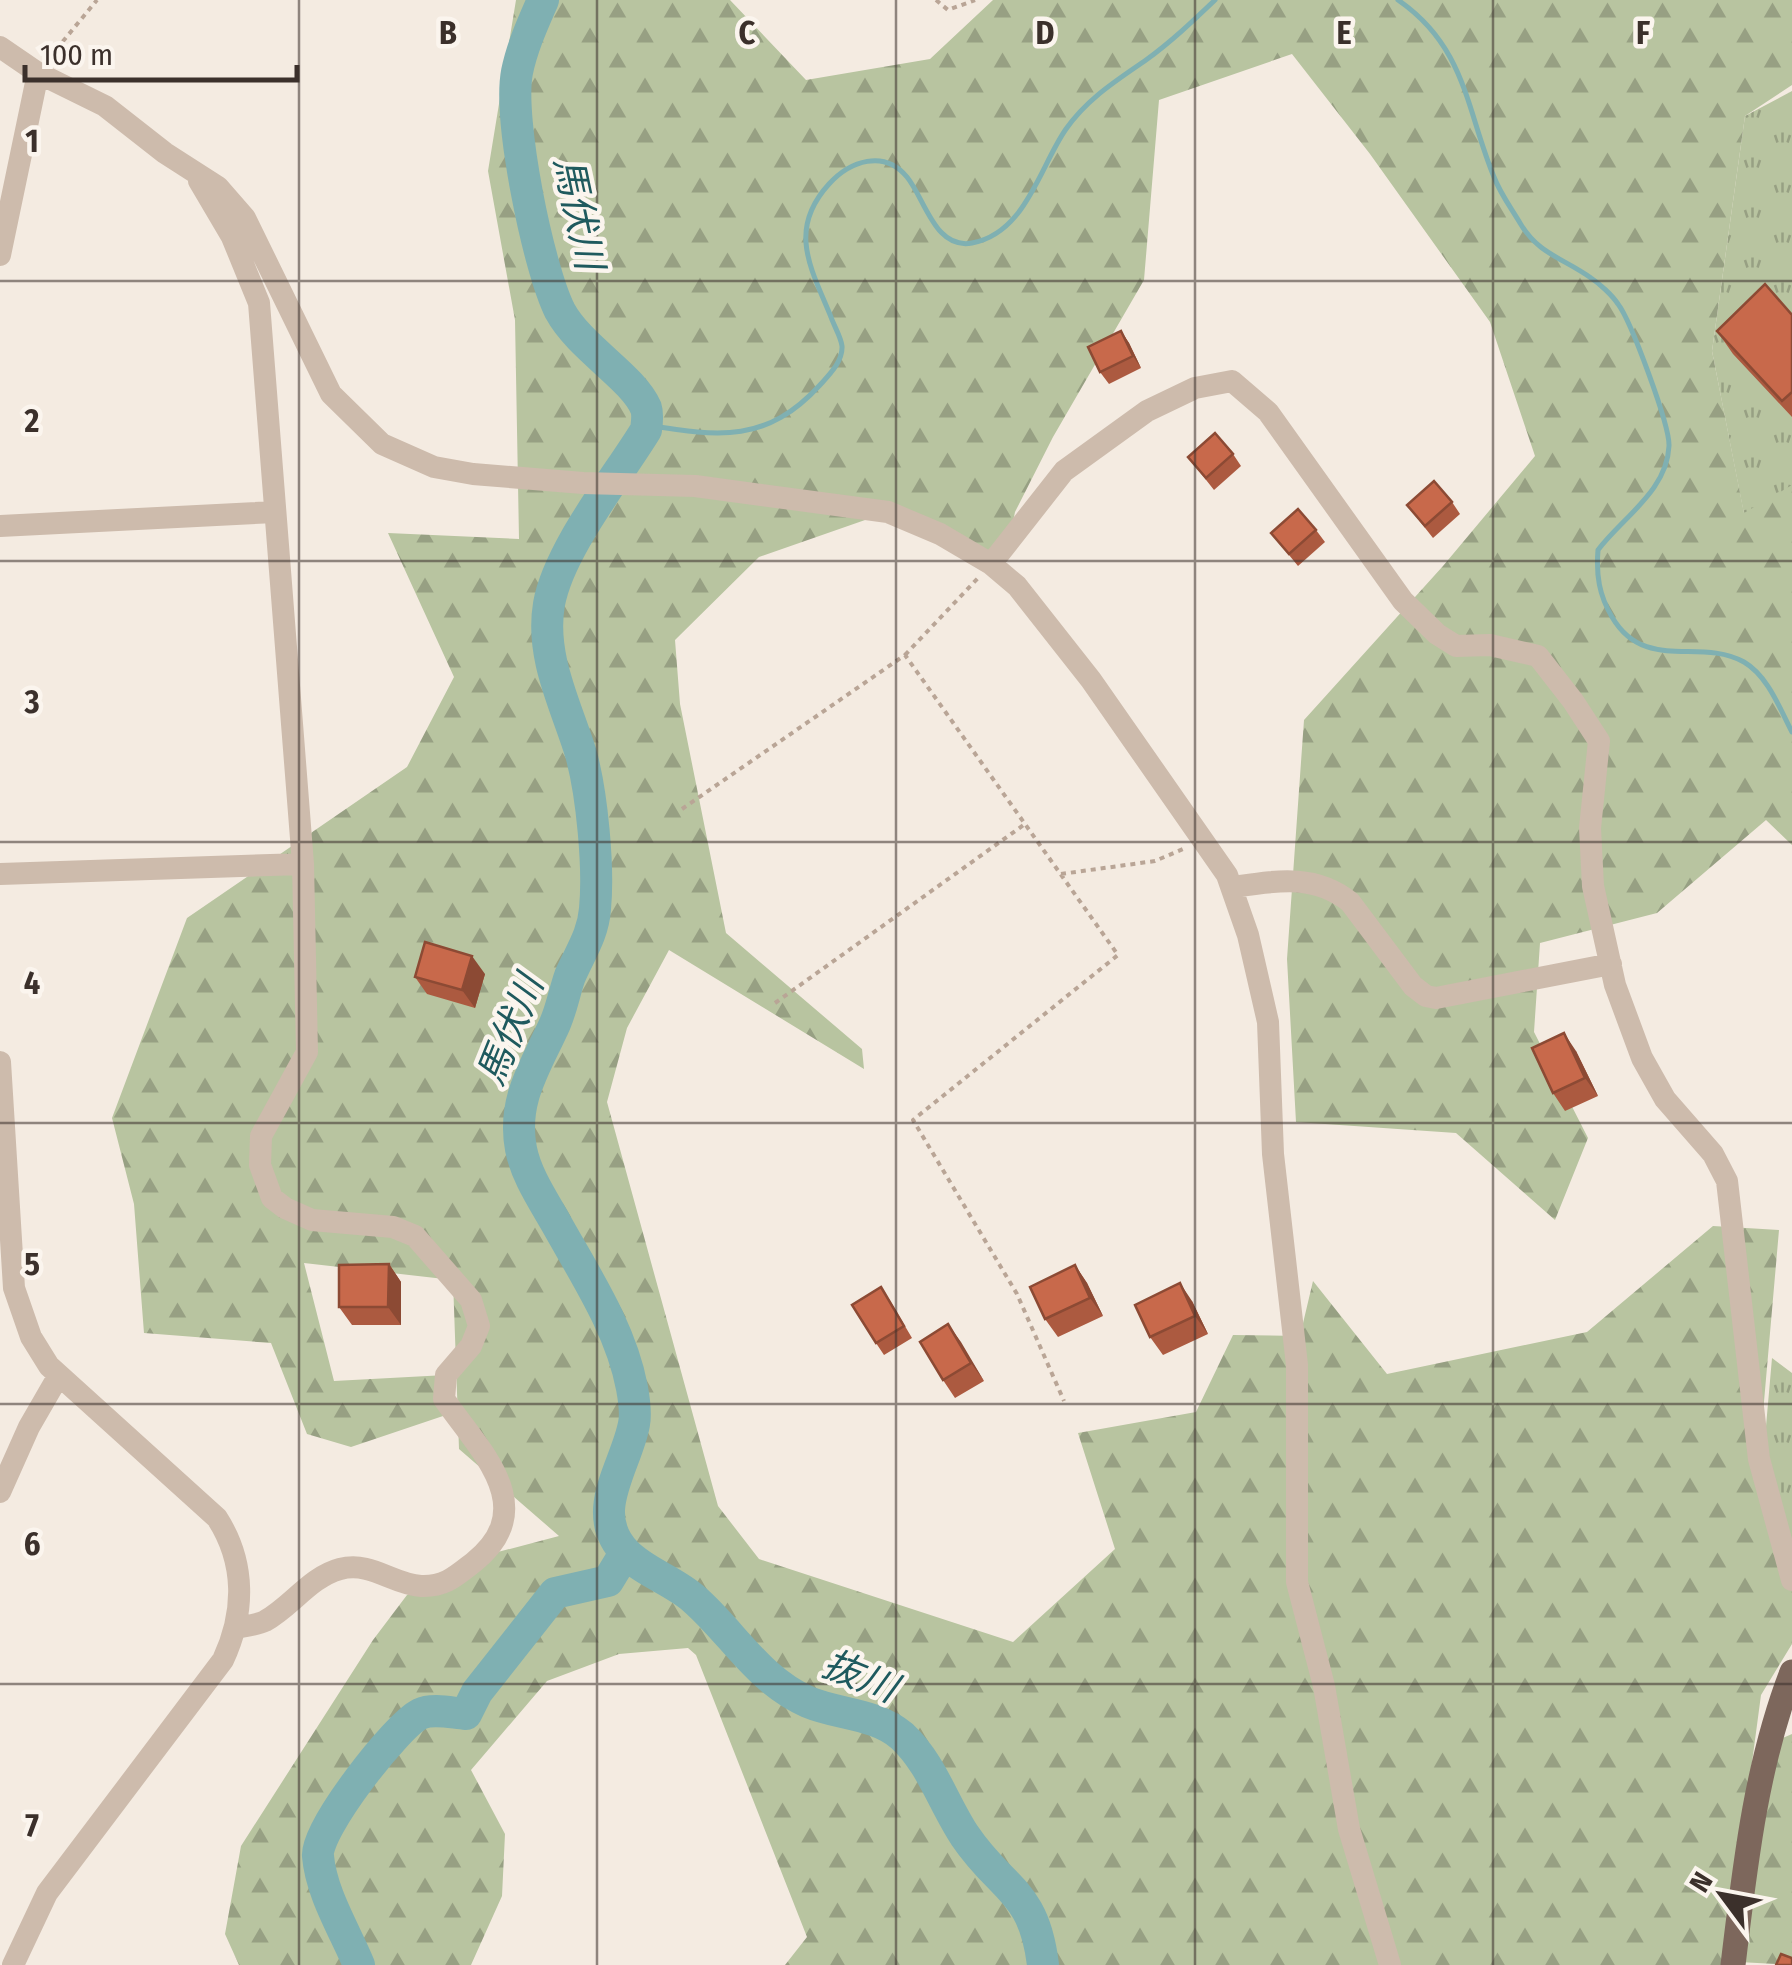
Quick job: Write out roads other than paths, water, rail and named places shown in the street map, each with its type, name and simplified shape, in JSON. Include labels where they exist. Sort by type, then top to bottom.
[{"type":"main road","points":[[1732,1965],[1742,1892],[1782,1731],[1792,1672]]},
{"type":"street","points":[[0,47],[38,73],[104,106],[218,187],[245,218],[331,394],[382,444],[434,467],[583,483],[695,486],[888,512],[940,534],[991,564],[1017,586],[1091,680],[1204,839],[1232,886],[1248,935],[1268,1022],[1274,1154],[1297,1365],[1297,1582],[1324,1686],[1349,1829],[1390,1965]]},
{"type":"street","points":[[0,255],[38,73]]},
{"type":"street","points":[[193,170],[232,237],[260,303],[303,864],[307,1052],[261,1136],[260,1165],[272,1198],[285,1208],[312,1220],[393,1228],[415,1236],[471,1300],[479,1326],[471,1346],[446,1374],[444,1399],[502,1482],[506,1511],[496,1535],[480,1557],[444,1585],[417,1586],[368,1567],[338,1569],[264,1622],[235,1628]]},
{"type":"street","points":[[991,564],[1064,471],[1147,411],[1195,388],[1232,380],[1268,412],[1403,601],[1437,634],[1456,646],[1490,644],[1538,656],[1599,741],[1590,828],[1592,867],[1611,964],[1642,1058],[1664,1100],[1713,1154],[1726,1181],[1759,1459],[1792,1580]]},
{"type":"street","points":[[0,526],[276,512]]},
{"type":"street","points":[[0,874],[303,864]]},
{"type":"street","points":[[1232,886],[1288,879],[1337,891],[1350,902],[1412,986],[1426,996],[1436,998],[1611,964]]},
{"type":"street","points":[[0,1062],[14,1288],[31,1337],[49,1366],[217,1518],[230,1538],[240,1592],[235,1628],[223,1660],[47,1893],[12,1965]]},
{"type":"street","points":[[0,1492],[29,1427],[59,1375]]},
{"type":"waterway","name":"馬伏川","points":[[543,0],[522,53],[515,94],[534,228],[560,311],[580,337],[630,385],[647,416],[646,430],[564,560],[549,604],[551,662],[581,754],[588,789],[596,892],[589,936],[526,1086],[519,1132],[527,1168],[611,1324],[627,1366],[634,1424],[612,1490],[610,1522],[626,1553],[694,1599],[760,1669],[790,1693],[869,1719],[902,1736],[929,1771],[965,1836],[1024,1905],[1039,1940],[1043,1965]]},
{"type":"waterway","points":[[647,425],[720,433],[761,426],[800,404],[832,372],[842,352],[841,343],[811,266],[806,233],[816,201],[837,176],[867,161],[888,163],[907,177],[932,221],[949,239],[972,243],[990,237],[1019,212],[1066,129],[1084,108],[1164,46],[1215,0]]},
{"type":"waterway","points":[[1398,0],[1438,38],[1451,59],[1496,183],[1520,223],[1543,249],[1594,280],[1615,301],[1632,331],[1657,397],[1669,446],[1661,477],[1598,550],[1599,585],[1612,617],[1625,634],[1640,644],[1727,655],[1744,662],[1767,684],[1792,732]]},
{"type":"waterway","name":"馬伏川","points":[[359,1965],[329,1898],[318,1856],[329,1825],[343,1803],[376,1757],[409,1722],[431,1711],[466,1714],[477,1692],[555,1593],[608,1581],[625,1553]]},
{"type":"water label","name":"抜川","points":[[860,1676]]}]
